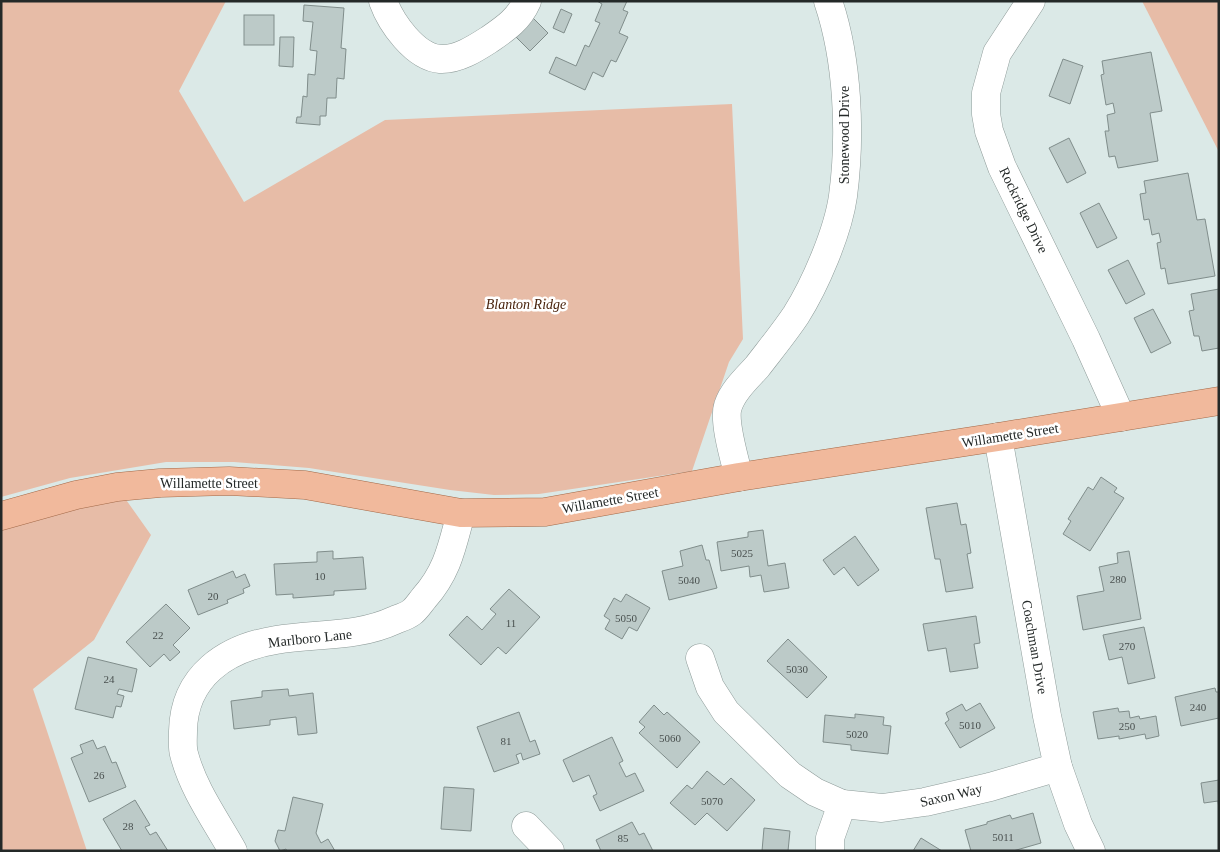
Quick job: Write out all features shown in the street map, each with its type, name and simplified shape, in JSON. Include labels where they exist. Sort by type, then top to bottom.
[{"type":"main road","name":"Willamette Street","points":[[1,516],[76,495],[117,487],[160,483],[230,481],[305,485],[461,513],[545,512],[739,477],[998,438],[1219,401]]},
{"type":"street","points":[[383,1],[392,22],[403,35],[416,48],[440,59],[464,54],[493,37],[515,20],[527,1]]},
{"type":"street","name":"Stonewood Drive","points":[[739,477],[728,425],[727,408],[733,394],[774,346],[797,314],[820,268],[834,234],[843,197],[846,114],[843,61],[834,18],[828,1]]},
{"type":"street","name":"Rockridge Drive","points":[[1031,1],[997,53],[986,93],[986,114],[1002,167],[1086,339],[1121,417]]},
{"type":"street","name":"Coachman Drive","points":[[998,438],[1047,716],[1058,767],[1078,824],[1091,851]]},
{"type":"street","name":"Marlboro Lane","points":[[233,851],[194,784],[183,751],[183,717],[191,693],[206,671],[228,655],[252,645],[277,640],[355,633],[380,627],[412,613],[433,588],[447,564],[461,513]]},
{"type":"street","name":"Saxon Way","points":[[700,658],[710,687],[726,712],[790,775],[815,792],[842,804],[882,808],[925,802],[1058,767]]},
{"type":"street","points":[[830,851],[830,838],[842,804]]},
{"type":"street","points":[[526,826],[550,851]]},
{"type":"green space","name":"Blanton Ridge","points":[[1,1],[226,1],[179,91],[244,202],[385,120],[732,104],[743,339],[729,362],[692,471],[539,494],[494,495],[309,468],[234,462],[166,462],[70,478],[1,497]]},
{"type":"green space","points":[[1142,1],[1219,1],[1219,152]]},
{"type":"green space","points":[[117,487],[151,535],[94,640],[33,689],[87,851],[1,851],[1,516]]},
{"type":"building","points":[[597,1],[627,1],[623,10],[628,12],[619,33],[628,37],[616,62],[611,60],[603,77],[593,72],[585,90],[549,73],[556,57],[576,66],[585,45],[589,47],[600,23],[595,21],[602,4]]},
{"type":"building","points":[[304,5],[344,8],[341,48],[346,49],[344,79],[337,78],[336,98],[327,98],[326,116],[320,116],[320,125],[296,123],[297,117],[301,117],[303,96],[307,97],[308,74],[315,75],[317,51],[310,50],[313,22],[303,21]]},
{"type":"building","points":[[561,9],[572,14],[564,33],[553,28]]},
{"type":"building","points":[[244,15],[274,15],[274,45],[244,45]]},
{"type":"building","points":[[533,18],[548,33],[530,51],[515,36]]},
{"type":"building","points":[[280,37],[294,37],[293,67],[279,66]]},
{"type":"building","points":[[1151,52],[1162,111],[1150,113],[1158,161],[1118,168],[1115,156],[1109,157],[1105,131],[1109,131],[1107,115],[1115,113],[1113,103],[1106,105],[1101,75],[1104,74],[1102,61]]},
{"type":"building","points":[[1063,59],[1083,66],[1070,104],[1049,96]]},
{"type":"building","points":[[1069,138],[1086,173],[1067,183],[1049,148]]},
{"type":"building","points":[[1188,173],[1197,220],[1205,219],[1215,276],[1168,284],[1165,268],[1161,269],[1157,243],[1161,242],[1159,233],[1152,235],[1149,219],[1144,220],[1140,194],[1146,193],[1144,181]]},
{"type":"building","points":[[1099,203],[1117,238],[1097,248],[1080,213]]},
{"type":"building","points":[[1128,260],[1145,294],[1126,304],[1108,270]]},
{"type":"building","points":[[1219,289],[1219,348],[1202,351],[1199,336],[1194,336],[1189,311],[1194,310],[1191,294]]},
{"type":"building","points":[[1153,309],[1171,343],[1151,353],[1134,318]]},
{"type":"building","points":[[1101,477],[1117,488],[1114,492],[1124,498],[1090,551],[1063,534],[1071,521],[1068,519],[1088,487],[1093,490]]},
{"type":"building","points":[[957,503],[961,525],[966,524],[971,553],[967,554],[973,588],[946,592],[940,559],[935,559],[926,508]]},
{"type":"building","points":[[763,530],[768,566],[785,563],[789,588],[764,592],[761,575],[750,577],[749,566],[721,571],[717,542],[748,537],[748,532]]},
{"type":"building","points":[[855,536],[879,570],[858,586],[844,567],[834,575],[823,560]]},
{"type":"building","points":[[702,545],[706,560],[709,560],[717,588],[669,600],[662,571],[683,566],[680,551]]},
{"type":"building","points":[[333,551],[333,559],[363,557],[366,589],[334,591],[334,595],[293,598],[293,594],[276,595],[274,564],[317,562],[317,552]]},
{"type":"building","points":[[1129,551],[1141,619],[1083,630],[1077,596],[1104,591],[1099,567],[1118,563],[1117,553]]},
{"type":"building","points":[[233,571],[236,578],[245,574],[250,586],[243,589],[244,593],[227,600],[228,603],[198,615],[188,590]]},
{"type":"building","points":[[509,589],[540,617],[506,654],[498,647],[481,665],[449,635],[467,616],[482,630],[496,614],[490,609]]},
{"type":"building","points":[[626,594],[650,608],[637,631],[629,627],[622,639],[605,629],[610,620],[604,616],[614,598],[621,602]]},
{"type":"building","points":[[166,604],[190,628],[173,645],[180,652],[170,661],[164,654],[150,667],[126,642]]},
{"type":"building","points":[[976,616],[980,643],[974,644],[978,668],[950,672],[946,648],[928,651],[923,624]]},
{"type":"building","points":[[1144,627],[1155,678],[1128,684],[1122,657],[1109,660],[1103,635]]},
{"type":"building","points":[[788,639],[827,677],[807,698],[767,661]]},
{"type":"building","points":[[88,657],[137,669],[132,692],[119,689],[117,694],[124,696],[121,707],[116,706],[113,718],[75,709]]},
{"type":"building","points":[[1215,688],[1216,692],[1219,692],[1219,718],[1181,726],[1175,697]]},
{"type":"building","points":[[288,689],[289,696],[313,693],[317,733],[298,735],[296,717],[270,720],[270,725],[234,729],[231,701],[262,697],[262,691]]},
{"type":"building","points":[[980,703],[995,728],[960,748],[945,723],[949,720],[946,713],[962,704],[966,711]]},
{"type":"building","points":[[654,705],[664,715],[667,712],[700,742],[677,768],[639,733],[645,727],[639,722]]},
{"type":"building","points":[[1118,708],[1119,712],[1129,711],[1130,718],[1139,716],[1140,719],[1156,716],[1159,736],[1146,739],[1145,734],[1119,739],[1119,736],[1098,739],[1093,712]]},
{"type":"building","points":[[519,712],[530,742],[535,740],[540,754],[523,760],[521,753],[516,755],[519,763],[494,772],[477,727]]},
{"type":"building","points":[[855,714],[884,717],[883,725],[891,726],[888,754],[851,750],[851,745],[823,742],[825,715],[855,718]]},
{"type":"building","points":[[612,737],[623,761],[619,763],[626,777],[635,773],[644,791],[600,811],[593,796],[597,794],[589,775],[573,782],[563,760]]},
{"type":"building","points":[[93,740],[97,749],[105,746],[112,763],[116,762],[126,787],[89,802],[71,758],[83,753],[80,745]]},
{"type":"building","points":[[707,771],[724,785],[731,778],[755,800],[727,831],[707,813],[695,825],[670,803],[687,785],[692,789]]},
{"type":"building","points":[[1219,780],[1219,809],[1218,801],[1204,803],[1201,783]]},
{"type":"building","points":[[444,787],[474,789],[471,831],[441,829]]},
{"type":"building","points":[[293,797],[323,804],[316,833],[321,843],[328,839],[335,851],[287,851],[286,849],[280,851],[275,841],[278,830],[285,831]]},
{"type":"building","points":[[135,800],[150,825],[145,827],[150,835],[156,832],[168,851],[122,851],[103,819]]},
{"type":"building","points":[[1033,813],[1041,843],[1013,851],[971,851],[965,830],[1010,815],[1012,819]]},
{"type":"building","points":[[632,822],[639,835],[644,833],[653,851],[601,851],[596,840]]},
{"type":"building","points":[[764,828],[790,831],[788,851],[762,851]]},
{"type":"building","points":[[921,838],[942,851],[913,851]]}]
